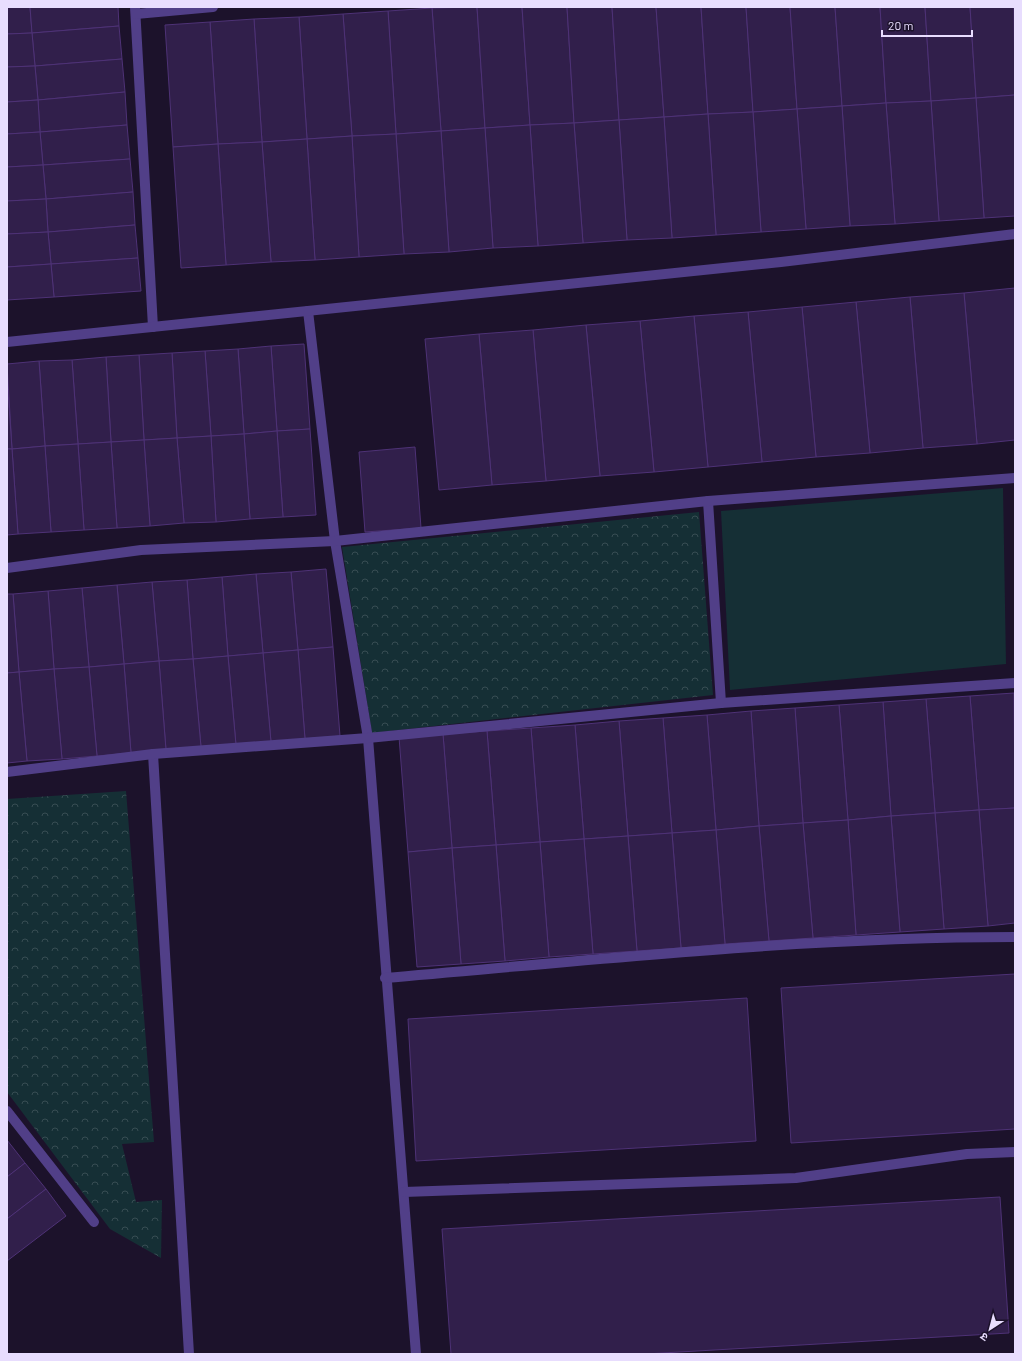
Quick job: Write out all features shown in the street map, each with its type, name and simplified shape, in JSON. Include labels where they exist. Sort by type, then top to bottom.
[{"type":"street","points":[[153,327],[135,10],[213,7]]},
{"type":"street","points":[[7,342],[781,262],[1015,234]]},
{"type":"street","points":[[308,311],[335,542],[368,738],[385,978],[404,1192],[416,1354]]},
{"type":"street","points":[[7,568],[141,550],[335,542],[708,501],[1015,478]]},
{"type":"street","points":[[708,501],[721,703]]},
{"type":"street","points":[[7,772],[153,754],[368,738],[721,703],[1015,683]]},
{"type":"street","points":[[153,754],[189,1354]]},
{"type":"street","points":[[385,978],[737,947],[951,937],[1015,937]]},
{"type":"street","points":[[7,1111],[94,1222]]},
{"type":"street","points":[[404,1192],[796,1178],[967,1154],[1015,1152]]},
{"type":"green space","points":[[1003,488],[1006,664],[730,690],[721,511]]},
{"type":"green space","points":[[699,512],[713,695],[372,733],[342,547]]},
{"type":"green space","points":[[126,791],[154,1142],[122,1144],[136,1202],[162,1200],[161,1258],[110,1229],[7,1092],[7,799]]},
{"type":"building","points":[[7,7],[30,7],[32,33],[7,34]]},
{"type":"building","points":[[30,7],[118,7],[119,26],[32,33]]},
{"type":"building","points":[[477,7],[485,128],[441,131],[432,8]]},
{"type":"building","points":[[477,7],[522,7],[530,125],[485,128]]},
{"type":"building","points":[[522,7],[567,7],[574,123],[530,125]]},
{"type":"building","points":[[567,7],[612,7],[619,120],[574,123]]},
{"type":"building","points":[[612,7],[656,7],[664,117],[619,120]]},
{"type":"building","points":[[656,7],[701,7],[708,114],[664,117]]},
{"type":"building","points":[[701,7],[746,7],[753,112],[708,114]]},
{"type":"building","points":[[746,7],[790,7],[797,109],[753,112]]},
{"type":"building","points":[[790,7],[835,7],[842,106],[797,109]]},
{"type":"building","points":[[835,7],[880,7],[886,103],[842,106]]},
{"type":"building","points":[[880,7],[925,7],[931,101],[886,103]]},
{"type":"building","points":[[925,7],[970,7],[976,98],[931,101]]},
{"type":"building","points":[[970,7],[1014,7],[1015,95],[976,98]]},
{"type":"building","points":[[432,8],[441,131],[396,134],[388,11]]},
{"type":"building","points":[[388,11],[396,134],[352,136],[343,14]]},
{"type":"building","points":[[343,14],[352,136],[307,139],[299,17]]},
{"type":"building","points":[[299,17],[307,139],[262,142],[254,19]]},
{"type":"building","points":[[254,19],[262,142],[218,144],[210,22]]},
{"type":"building","points":[[210,22],[218,144],[173,147],[165,25]]},
{"type":"building","points":[[119,26],[122,59],[35,66],[32,33]]},
{"type":"building","points":[[32,33],[35,66],[7,67],[7,34]]},
{"type":"building","points":[[122,59],[125,92],[38,100],[35,66]]},
{"type":"building","points":[[35,66],[38,100],[7,102],[7,67]]},
{"type":"building","points":[[125,92],[127,125],[40,132],[38,100]]},
{"type":"building","points":[[1015,95],[1015,216],[984,218],[976,98]]},
{"type":"building","points":[[976,98],[984,218],[939,221],[931,101]]},
{"type":"building","points":[[38,100],[40,132],[7,134],[7,102]]},
{"type":"building","points":[[931,101],[939,221],[895,224],[886,103]]},
{"type":"building","points":[[886,103],[895,224],[850,226],[842,106]]},
{"type":"building","points":[[842,106],[850,226],[806,229],[797,109]]},
{"type":"building","points":[[797,109],[806,229],[761,232],[753,112]]},
{"type":"building","points":[[753,112],[761,232],[716,235],[708,114]]},
{"type":"building","points":[[708,114],[716,235],[672,238],[664,117]]},
{"type":"building","points":[[664,117],[672,238],[627,240],[619,120]]},
{"type":"building","points":[[619,120],[627,240],[583,243],[574,123]]},
{"type":"building","points":[[574,123],[583,243],[538,246],[530,125]]},
{"type":"building","points":[[127,125],[130,159],[43,165],[40,132]]},
{"type":"building","points":[[530,125],[538,246],[493,248],[485,128]]},
{"type":"building","points":[[485,128],[493,248],[449,252],[441,131]]},
{"type":"building","points":[[441,131],[449,252],[404,254],[396,134]]},
{"type":"building","points":[[40,132],[43,165],[7,167],[7,134]]},
{"type":"building","points":[[396,134],[404,254],[359,257],[352,136]]},
{"type":"building","points":[[352,136],[359,257],[315,260],[307,139]]},
{"type":"building","points":[[307,139],[315,260],[271,262],[262,142]]},
{"type":"building","points":[[262,142],[271,262],[226,265],[218,144]]},
{"type":"building","points":[[218,144],[226,265],[181,268],[173,147]]},
{"type":"building","points":[[130,159],[133,192],[46,199],[43,165]]},
{"type":"building","points":[[43,165],[46,199],[7,201],[7,167]]},
{"type":"building","points":[[133,192],[135,225],[48,232],[46,199]]},
{"type":"building","points":[[46,199],[48,232],[7,234],[7,201]]},
{"type":"building","points":[[135,225],[138,258],[51,264],[48,232]]},
{"type":"building","points":[[48,232],[51,264],[7,267],[7,234]]},
{"type":"building","points":[[138,258],[141,291],[54,297],[51,264]]},
{"type":"building","points":[[51,264],[54,297],[7,300],[7,267]]},
{"type":"building","points":[[1015,288],[1015,440],[977,444],[964,293]]},
{"type":"building","points":[[964,293],[977,444],[923,448],[910,297]]},
{"type":"building","points":[[910,297],[923,448],[870,453],[856,302]]},
{"type":"building","points":[[856,302],[870,453],[816,457],[802,307]]},
{"type":"building","points":[[802,307],[816,457],[762,462],[748,312]]},
{"type":"building","points":[[748,312],[762,462],[708,467],[694,316]]},
{"type":"building","points":[[694,316],[708,467],[654,472],[640,321]]},
{"type":"building","points":[[640,321],[654,472],[600,476],[586,325]]},
{"type":"building","points":[[586,325],[600,476],[546,481],[533,330]]},
{"type":"building","points":[[533,330],[546,481],[492,485],[479,334]]},
{"type":"building","points":[[479,334],[492,485],[439,490],[425,339]]},
{"type":"building","points":[[304,344],[310,429],[277,431],[271,346]]},
{"type":"building","points":[[271,346],[277,431],[244,434],[238,349]]},
{"type":"building","points":[[238,349],[244,434],[211,436],[205,351]]},
{"type":"building","points":[[205,351],[211,436],[177,438],[172,353]]},
{"type":"building","points":[[172,353],[177,438],[144,440],[139,355]]},
{"type":"building","points":[[139,355],[144,440],[111,442],[106,357]]},
{"type":"building","points":[[106,357],[111,442],[78,444],[72,360]]},
{"type":"building","points":[[72,360],[78,444],[45,446],[39,361]]},
{"type":"building","points":[[39,361],[45,446],[12,449],[7,364]]},
{"type":"building","points":[[7,377],[12,449],[7,449]]},
{"type":"building","points":[[310,429],[316,515],[283,517],[277,431]]},
{"type":"building","points":[[277,431],[283,517],[250,519],[244,434]]},
{"type":"building","points":[[244,434],[250,519],[216,522],[211,436]]},
{"type":"building","points":[[211,436],[216,522],[184,523],[177,438]]},
{"type":"building","points":[[177,438],[184,523],[150,526],[144,440]]},
{"type":"building","points":[[144,440],[150,526],[117,528],[111,442]]},
{"type":"building","points":[[111,442],[117,528],[84,530],[78,444]]},
{"type":"building","points":[[78,444],[84,530],[51,532],[45,446]]},
{"type":"building","points":[[45,446],[51,532],[18,534],[12,449]]},
{"type":"building","points":[[415,447],[421,528],[365,532],[359,452]]},
{"type":"building","points":[[7,449],[12,449],[18,534],[7,535]]},
{"type":"building","points":[[326,569],[333,647],[298,650],[291,572]]},
{"type":"building","points":[[291,572],[298,650],[263,653],[256,574]]},
{"type":"building","points":[[256,574],[263,653],[228,656],[222,577]]},
{"type":"building","points":[[222,577],[228,656],[193,659],[187,580]]},
{"type":"building","points":[[187,580],[193,659],[159,661],[152,582]]},
{"type":"building","points":[[152,582],[159,661],[124,664],[117,585]]},
{"type":"building","points":[[117,585],[124,664],[89,667],[82,588]]},
{"type":"building","points":[[82,588],[89,667],[54,669],[48,591]]},
{"type":"building","points":[[48,591],[54,669],[19,672],[13,594]]},
{"type":"building","points":[[7,594],[13,594],[19,672],[7,673]]},
{"type":"building","points":[[333,647],[340,736],[305,739],[298,650]]},
{"type":"building","points":[[298,650],[305,739],[271,742],[263,653]]},
{"type":"building","points":[[263,653],[271,742],[236,745],[228,656]]},
{"type":"building","points":[[228,656],[236,745],[201,747],[193,659]]},
{"type":"building","points":[[193,659],[201,747],[166,750],[159,661]]},
{"type":"building","points":[[159,661],[166,750],[131,753],[124,664]]},
{"type":"building","points":[[124,664],[131,753],[97,756],[89,667]]},
{"type":"building","points":[[89,667],[97,756],[62,759],[54,669]]},
{"type":"building","points":[[54,669],[62,759],[27,761],[19,672]]},
{"type":"building","points":[[19,672],[27,761],[7,763],[7,673]]},
{"type":"building","points":[[1014,693],[1015,808],[979,810],[970,696]]},
{"type":"building","points":[[970,696],[979,810],[935,813],[926,699]]},
{"type":"building","points":[[926,699],[935,813],[891,816],[883,702]]},
{"type":"building","points":[[883,702],[891,816],[848,820],[839,705]]},
{"type":"building","points":[[839,705],[848,820],[803,823],[795,708]]},
{"type":"building","points":[[795,708],[803,823],[759,826],[751,711]]},
{"type":"building","points":[[751,711],[759,826],[716,830],[707,715]]},
{"type":"building","points":[[707,715],[716,830],[672,833],[663,718]]},
{"type":"building","points":[[663,718],[672,833],[628,836],[619,721]]},
{"type":"building","points":[[619,721],[628,836],[584,839],[575,725]]},
{"type":"building","points":[[575,725],[584,839],[540,842],[531,728]]},
{"type":"building","points":[[531,728],[540,842],[496,845],[487,731]]},
{"type":"building","points":[[487,731],[496,845],[452,848],[443,734]]},
{"type":"building","points":[[443,734],[452,848],[408,852],[399,737]]},
{"type":"building","points":[[1015,808],[1015,923],[988,926],[979,810]]},
{"type":"building","points":[[979,810],[988,926],[944,929],[935,813]]},
{"type":"building","points":[[935,813],[944,929],[900,932],[891,816]]},
{"type":"building","points":[[891,816],[900,932],[856,935],[848,820]]},
{"type":"building","points":[[848,820],[856,935],[813,938],[803,823]]},
{"type":"building","points":[[803,823],[813,938],[769,941],[759,826]]},
{"type":"building","points":[[759,826],[769,941],[725,944],[716,830]]},
{"type":"building","points":[[716,830],[725,944],[681,948],[672,833]]},
{"type":"building","points":[[672,833],[681,948],[637,951],[628,836]]},
{"type":"building","points":[[628,836],[637,951],[593,954],[584,839]]},
{"type":"building","points":[[584,839],[593,954],[549,957],[540,842]]},
{"type":"building","points":[[540,842],[549,957],[505,961],[496,845]]},
{"type":"building","points":[[496,845],[505,961],[461,964],[452,848]]},
{"type":"building","points":[[452,848],[461,964],[417,967],[408,852]]},
{"type":"building","points":[[1015,974],[1015,1129],[791,1143],[781,988]]},
{"type":"building","points":[[747,998],[756,1141],[416,1161],[408,1019]]},
{"type":"building","points":[[7,1140],[25,1163],[7,1177]]},
{"type":"building","points":[[25,1163],[46,1189],[7,1219],[7,1177]]},
{"type":"building","points":[[46,1189],[66,1216],[7,1261],[7,1219]]},
{"type":"building","points":[[1000,1197],[1009,1333],[645,1354],[451,1354],[442,1229]]}]
